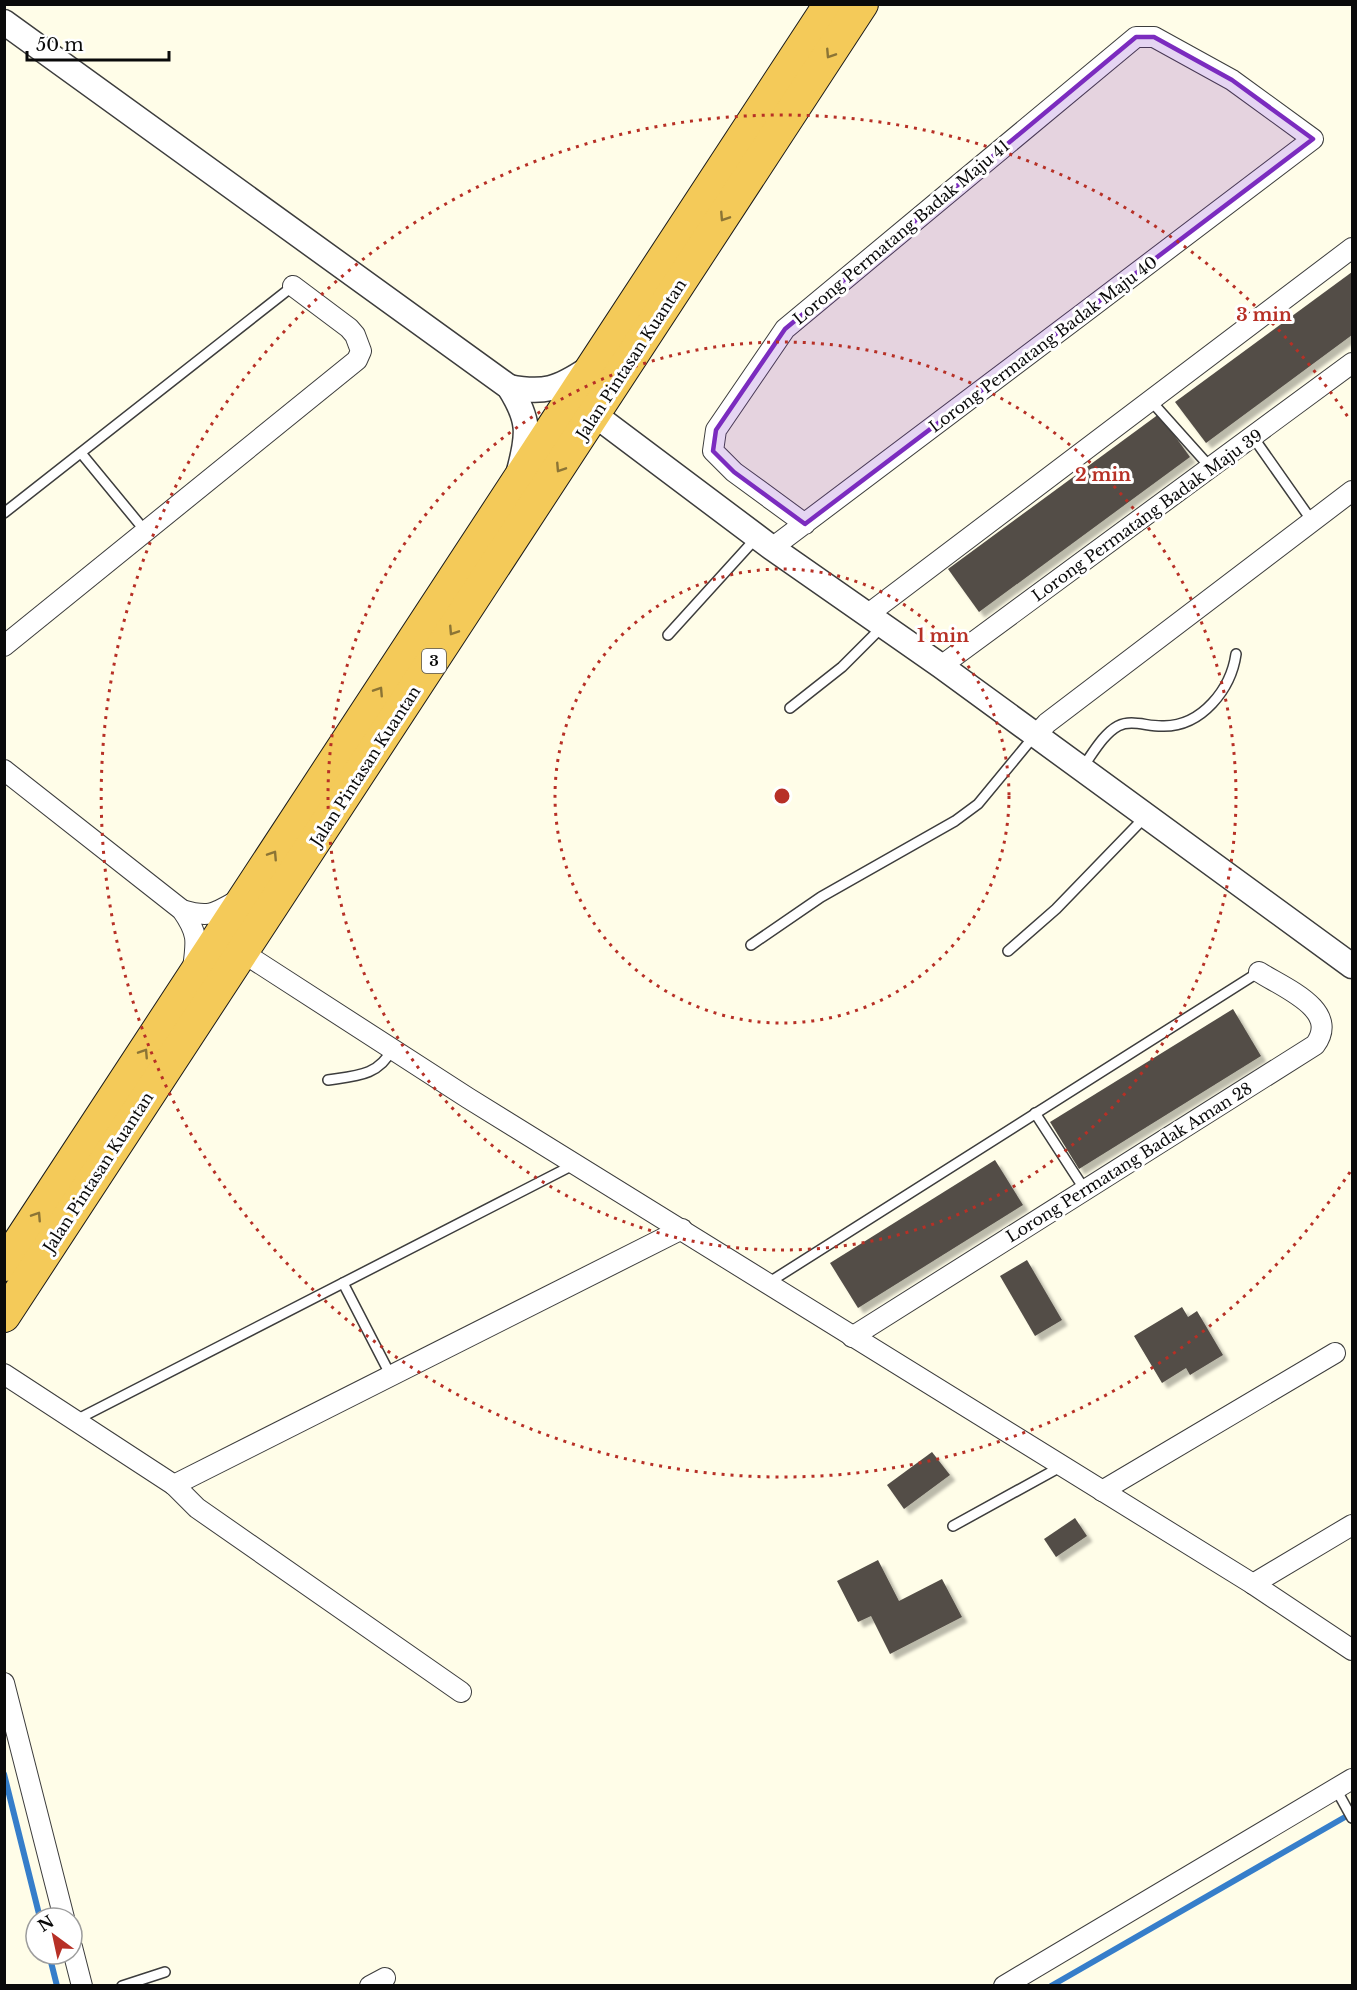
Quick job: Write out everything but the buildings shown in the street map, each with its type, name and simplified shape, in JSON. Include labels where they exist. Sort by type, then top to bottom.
[{"type":"highway","name":"Jalan Pintasan Kuantan","points":[[4,1265],[830,4]]},
{"type":"highway","name":"Jalan Pintasan Kuantan","points":[[4,1316],[862,4]]},
{"type":"street","points":[[4,22],[509,387],[526,416],[527,432],[515,485]]},
{"type":"street","name":"Lorong Permatang Badak Maju 41","points":[[805,524],[734,472],[713,451],[716,430],[785,329],[1136,37],[1154,37],[1232,80],[1313,139]]},
{"type":"street","name":"Lorong Permatang Badak Maju 40","points":[[765,543],[805,524],[1313,139]]},
{"type":"street","points":[[873,629],[1151,401],[1353,248]]},
{"type":"street","points":[[4,646],[357,360],[361,351],[355,335],[294,285]]},
{"type":"street","name":"Lorong Permatang Badak Maju 39","points":[[941,666],[1353,363]]},
{"type":"street","points":[[509,387],[543,391],[572,380],[593,365]]},
{"type":"street","points":[[595,415],[765,543],[873,629],[941,666],[1353,966]]},
{"type":"street","points":[[1036,735],[1047,723],[1353,491]]},
{"type":"street","points":[[4,770],[182,910],[195,928],[197,940],[190,982]]},
{"type":"street","points":[[182,910],[202,916],[213,914],[246,895]]},
{"type":"street","points":[[242,952],[575,1164],[1253,1584],[1353,1650]]},
{"type":"street","name":"Lorong Permatang Badak Aman 28","points":[[852,1337],[1315,1045],[1324,1027],[1322,1017],[1315,1008],[1259,972]]},
{"type":"street","points":[[174,1485],[682,1229]]},
{"type":"street","points":[[1102,1491],[1335,1353]]},
{"type":"street","points":[[4,1374],[174,1485],[197,1508],[461,1692]]},
{"type":"street","points":[[1253,1584],[1353,1525]]},
{"type":"street","points":[[4,1683],[61,1906]]},
{"type":"street","points":[[1004,1986],[1025,1980],[1345,1791]]},
{"type":"street","points":[[77,1966],[82,1986]]},
{"type":"lane","points":[[4,513],[294,285]]},
{"type":"lane","points":[[1151,401],[1211,468]]},
{"type":"lane","points":[[1253,437],[1312,521]]},
{"type":"lane","points":[[81,453],[146,532]]},
{"type":"lane","points":[[668,635],[765,543]]},
{"type":"lane","points":[[790,708],[873,629]]},
{"type":"lane","points":[[1082,768],[1108,734],[1122,725],[1173,725],[1186,723],[1200,714],[1229,682],[1236,654]]},
{"type":"lane","points":[[751,945],[821,897],[955,821],[978,804],[1036,735]]},
{"type":"lane","points":[[1008,951],[1056,909],[1147,815]]},
{"type":"lane","points":[[768,1282],[1259,972]]},
{"type":"lane","points":[[328,1080],[371,1072],[386,1062],[392,1049]]},
{"type":"lane","points":[[1035,1113],[1085,1190]]},
{"type":"lane","points":[[76,1420],[575,1164]]},
{"type":"lane","points":[[343,1283],[391,1376]]},
{"type":"lane","points":[[953,1526],[1062,1466]]},
{"type":"lane","points":[[1345,1791],[1353,1818]]},
{"type":"lane","points":[[122,1986],[165,1972]]},
{"type":"highlighted area","points":[[1136,37],[1154,37],[1232,80],[1313,139],[1154,260],[805,524],[734,472],[713,451],[716,430],[785,329]]},
{"type":"waterway","points":[[4,1774],[37,1906]]},
{"type":"waterway","points":[[1051,1986],[1352,1813]]},
{"type":"waterway","points":[[52,1966],[57,1986]]}]
